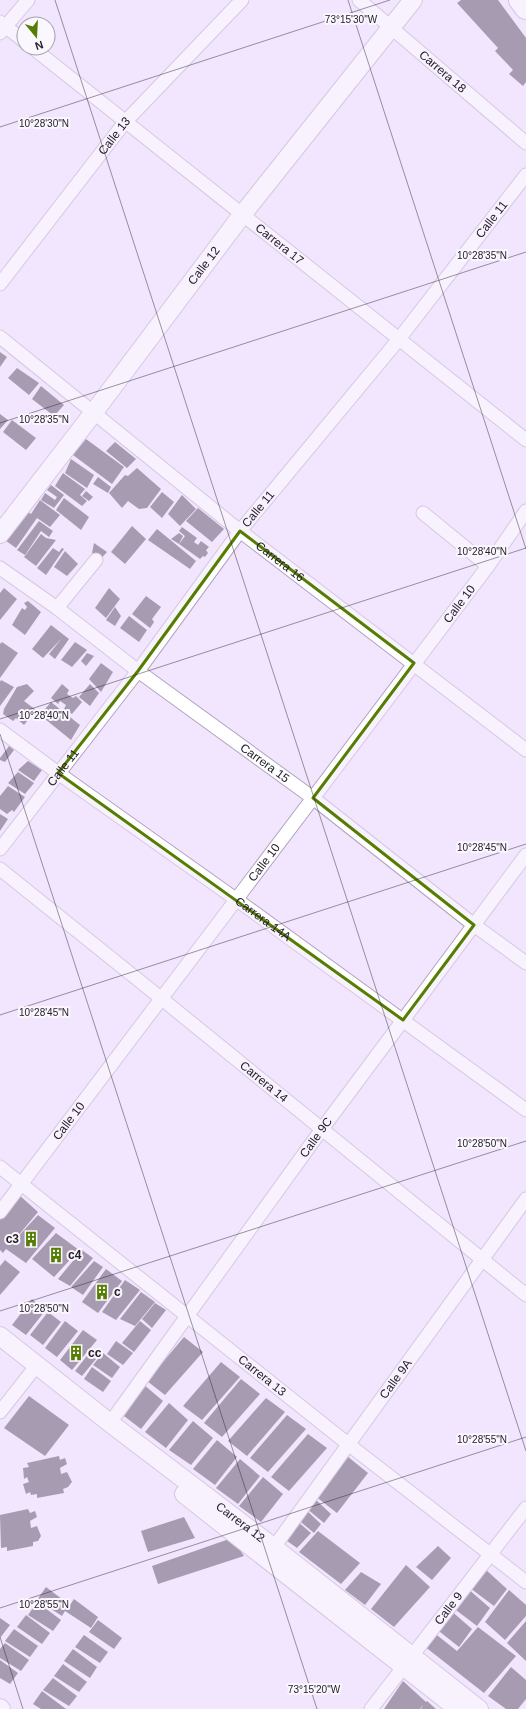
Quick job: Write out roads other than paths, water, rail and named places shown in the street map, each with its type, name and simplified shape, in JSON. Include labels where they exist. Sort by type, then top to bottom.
[{"type":"highway","points":[[520,0],[526,8]]},
{"type":"street","points":[[16,36],[2,27],[28,0]]},
{"type":"street","name":"Calle 13","points":[[0,284],[126,122],[242,0]]},
{"type":"street","name":"Carrera 18","points":[[359,0],[526,143]]},
{"type":"street","name":"Calle 12","points":[[0,534],[242,215],[412,0]]},
{"type":"street","name":"Carrera 17","points":[[43,56],[526,440]]},
{"type":"street","name":"Calle 11","points":[[0,849],[138,671],[240,531],[399,339],[526,175]]},
{"type":"street","name":"Carrera 16","points":[[0,337],[240,531],[526,750]]},
{"type":"street","name":"Calle 10","points":[[0,1212],[488,566],[526,511]]},
{"type":"street","points":[[423,513],[488,566]]},
{"type":"street","points":[[57,608],[96,560]]},
{"type":"street","name":"Carrera 15","points":[[0,568],[57,608],[138,671],[313,798],[526,963]]},
{"type":"street","name":"Carrera 14A","points":[[0,730],[526,1110]]},
{"type":"street","name":"Calle 9C","points":[[110,1423],[322,1129],[526,855]]},
{"type":"street","name":"Carrera 14","points":[[0,869],[526,1295]]},
{"type":"street","name":"Carrera 13","points":[[0,1167],[348,1444],[526,1582]]},
{"type":"street","name":"Calle 9A","points":[[269,1552],[526,1199]]},
{"type":"street","name":"Carrera 12","points":[[0,1336],[34,1370],[408,1661],[479,1709]]},
{"type":"street","name":"Carrera 12","points":[[0,1351],[34,1370],[110,1423],[269,1552]]},
{"type":"street","points":[[0,1412],[34,1370]]},
{"type":"street","name":"Calle 9","points":[[370,1709],[526,1508]]},
{"type":"street","name":"Carrera 12","points":[[408,1661],[458,1709]]},
{"type":"place","name":"c3","points":[[31,1239]]},
{"type":"place","name":"c4","points":[[56,1255]]},
{"type":"place","name":"c","points":[[102,1292]]},
{"type":"place","name":"cc","points":[[76,1353]]}]
